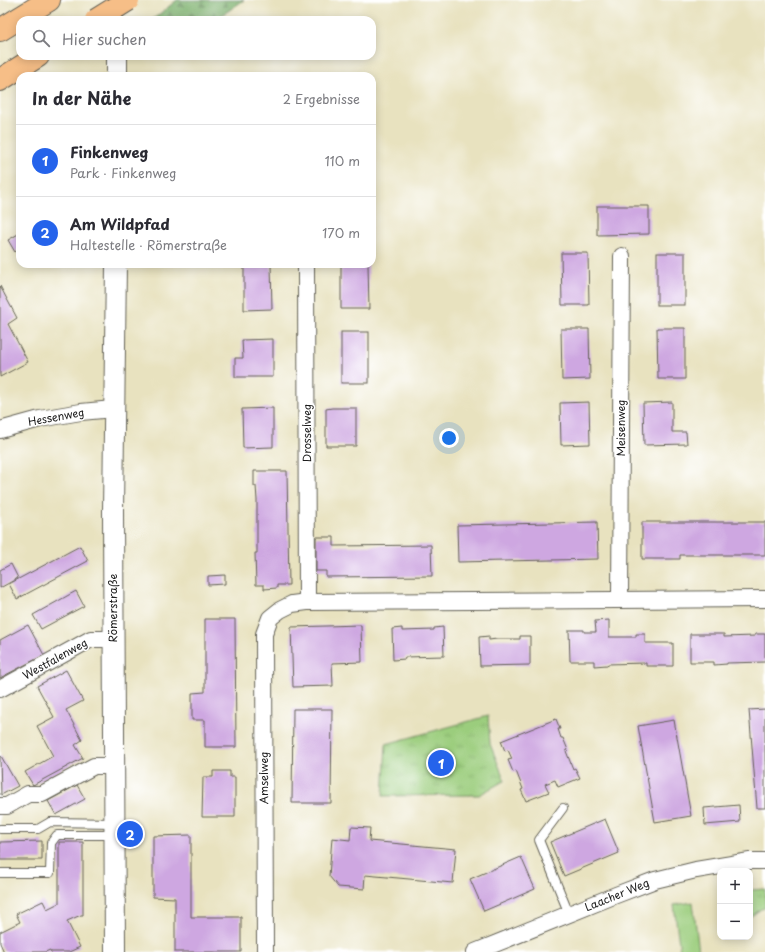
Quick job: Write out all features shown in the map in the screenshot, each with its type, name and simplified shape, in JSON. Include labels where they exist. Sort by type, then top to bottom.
[{"type":"highway","points":[[23,16],[49,0]]},
{"type":"highway","points":[[102,16],[128,0]]},
{"type":"highway","points":[[0,30],[16,20]]},
{"type":"highway","points":[[0,80],[32,60]]},
{"type":"street","points":[[118,0],[118,16]]},
{"type":"street","points":[[117,60],[117,72]]},
{"type":"street","name":"Meisenweg","points":[[620,599],[622,256]]},
{"type":"street","name":"Römerstraße","points":[[115,952],[113,409],[116,268]]},
{"type":"street","name":"Drosselweg","points":[[306,268],[307,602]]},
{"type":"street","name":"Hessenweg","points":[[0,430],[40,419],[81,412],[113,409]]},
{"type":"street","points":[[307,602],[765,599]]},
{"type":"street","name":"Amselweg","points":[[265,952],[264,634],[270,618],[280,610],[292,604],[307,602]]},
{"type":"street","name":"Westfalenweg","points":[[0,689],[91,639],[113,639]]},
{"type":"street","points":[[0,806],[7,806],[28,794],[42,794],[94,766],[114,766]]},
{"type":"street","name":"Laacher Weg","points":[[474,952],[655,880],[696,870],[750,861],[765,861]]},
{"type":"lane","points":[[563,808],[539,840],[569,914]]},
{"type":"lane","points":[[0,829],[38,829],[50,822],[114,829]]},
{"type":"lane","points":[[0,873],[50,873],[51,843],[57,835],[114,829]]},
{"type":"green space","points":[[177,0],[244,0],[221,16],[157,16]]},
{"type":"green space","points":[[488,716],[490,744],[505,781],[479,795],[383,796],[386,744]]},
{"type":"green space","points":[[765,889],[765,908],[753,915],[753,904],[753,890]]},
{"type":"green space","points":[[693,902],[699,952],[680,952],[674,905]]},
{"type":"building","points":[[597,206],[649,206],[649,234],[597,235]]},
{"type":"building","points":[[16,235],[16,251],[15,252],[8,240]]},
{"type":"building","points":[[561,253],[588,253],[589,305],[562,305]]},
{"type":"building","points":[[657,253],[685,253],[685,305],[657,305]]},
{"type":"building","points":[[244,268],[271,268],[272,309],[244,310]]},
{"type":"building","points":[[341,268],[368,268],[369,309],[341,309]]},
{"type":"building","points":[[0,286],[17,318],[8,324],[28,362],[0,377]]},
{"type":"building","points":[[657,328],[685,328],[685,379],[658,379]]},
{"type":"building","points":[[561,329],[589,329],[590,379],[562,380]]},
{"type":"building","points":[[341,332],[369,332],[369,383],[341,383]]},
{"type":"building","points":[[273,339],[273,377],[235,377],[235,358],[243,358],[242,340]]},
{"type":"building","points":[[589,402],[590,444],[561,445],[560,403]]},
{"type":"building","points":[[672,402],[672,432],[686,432],[687,444],[644,445],[643,403]]},
{"type":"building","points":[[273,408],[273,447],[243,448],[242,409]]},
{"type":"building","points":[[356,408],[356,446],[326,446],[326,409]]},
{"type":"building","points":[[254,471],[287,471],[289,585],[277,585],[277,588],[264,589],[264,585],[256,585],[255,553],[257,553],[257,500],[256,486],[254,486]]},
{"type":"building","points":[[597,522],[598,559],[458,562],[457,525]]},
{"type":"building","points":[[642,522],[765,522],[765,555],[680,555],[680,559],[642,559]]},
{"type":"building","points":[[316,537],[334,537],[334,546],[431,545],[432,576],[326,577],[326,571],[316,571]]},
{"type":"building","points":[[80,546],[88,561],[17,599],[9,584]]},
{"type":"building","points":[[11,564],[18,578],[0,588],[0,570]]},
{"type":"building","points":[[225,575],[225,584],[208,585],[208,576]]},
{"type":"building","points":[[76,591],[84,606],[41,629],[33,615]]},
{"type":"building","points":[[205,619],[235,619],[236,747],[205,747],[205,720],[192,720],[192,693],[205,692]]},
{"type":"building","points":[[609,620],[609,637],[636,637],[636,634],[645,634],[645,643],[673,643],[673,666],[646,666],[646,663],[594,666],[594,661],[570,661],[569,630],[596,632],[595,621]]},
{"type":"building","points":[[28,625],[44,655],[0,678],[0,640]]},
{"type":"building","points":[[361,625],[362,662],[332,663],[333,686],[293,687],[291,627]]},
{"type":"building","points":[[443,627],[444,656],[405,657],[405,659],[393,660],[392,629],[402,628],[402,631],[434,630],[434,628]]},
{"type":"building","points":[[690,634],[724,634],[724,637],[755,636],[755,634],[765,634],[765,662],[727,663],[714,665],[714,662],[690,662]]},
{"type":"building","points":[[489,636],[489,640],[520,639],[520,636],[530,636],[530,665],[480,666],[479,637]]},
{"type":"building","points":[[66,670],[83,701],[66,710],[82,740],[75,745],[83,758],[33,785],[25,772],[53,756],[37,726],[54,717],[37,686]]},
{"type":"building","points":[[293,709],[332,709],[331,803],[292,803]]},
{"type":"building","points":[[765,709],[765,808],[757,808],[749,710]]},
{"type":"building","points":[[556,719],[560,729],[558,729],[561,738],[563,738],[568,750],[566,751],[573,769],[575,768],[580,778],[558,787],[555,780],[545,784],[549,792],[526,801],[521,790],[523,789],[516,771],[513,772],[508,760],[512,759],[508,750],[505,751],[501,741]]},
{"type":"building","points":[[674,720],[691,816],[655,822],[638,726]]},
{"type":"building","points":[[1,756],[18,786],[1,795],[0,757]]},
{"type":"building","points":[[213,771],[230,771],[230,777],[235,777],[235,817],[202,817],[203,777],[213,777]]},
{"type":"building","points":[[77,785],[85,799],[56,815],[48,801]]},
{"type":"building","points":[[739,805],[740,822],[705,825],[704,808]]},
{"type":"building","points":[[605,819],[619,853],[564,876],[550,842]]},
{"type":"building","points":[[351,827],[370,828],[369,841],[456,849],[453,883],[365,875],[364,889],[338,887],[329,876],[332,838],[350,840]]},
{"type":"building","points":[[191,835],[191,917],[241,917],[241,952],[175,952],[175,898],[153,897],[153,836]]},
{"type":"building","points":[[42,841],[42,860],[0,860],[0,842]]},
{"type":"building","points":[[59,842],[83,842],[83,915],[67,921],[80,947],[69,952],[51,952],[50,950],[45,952],[4,952],[0,943],[0,932],[20,922],[16,914],[43,901],[47,909],[59,903]]},
{"type":"building","points":[[521,857],[535,889],[484,911],[470,879]]},
{"type":"place","name":"Finkenweg","points":[[441,763]]},
{"type":"place","name":"Am Wildpfad","points":[[130,834]]}]
